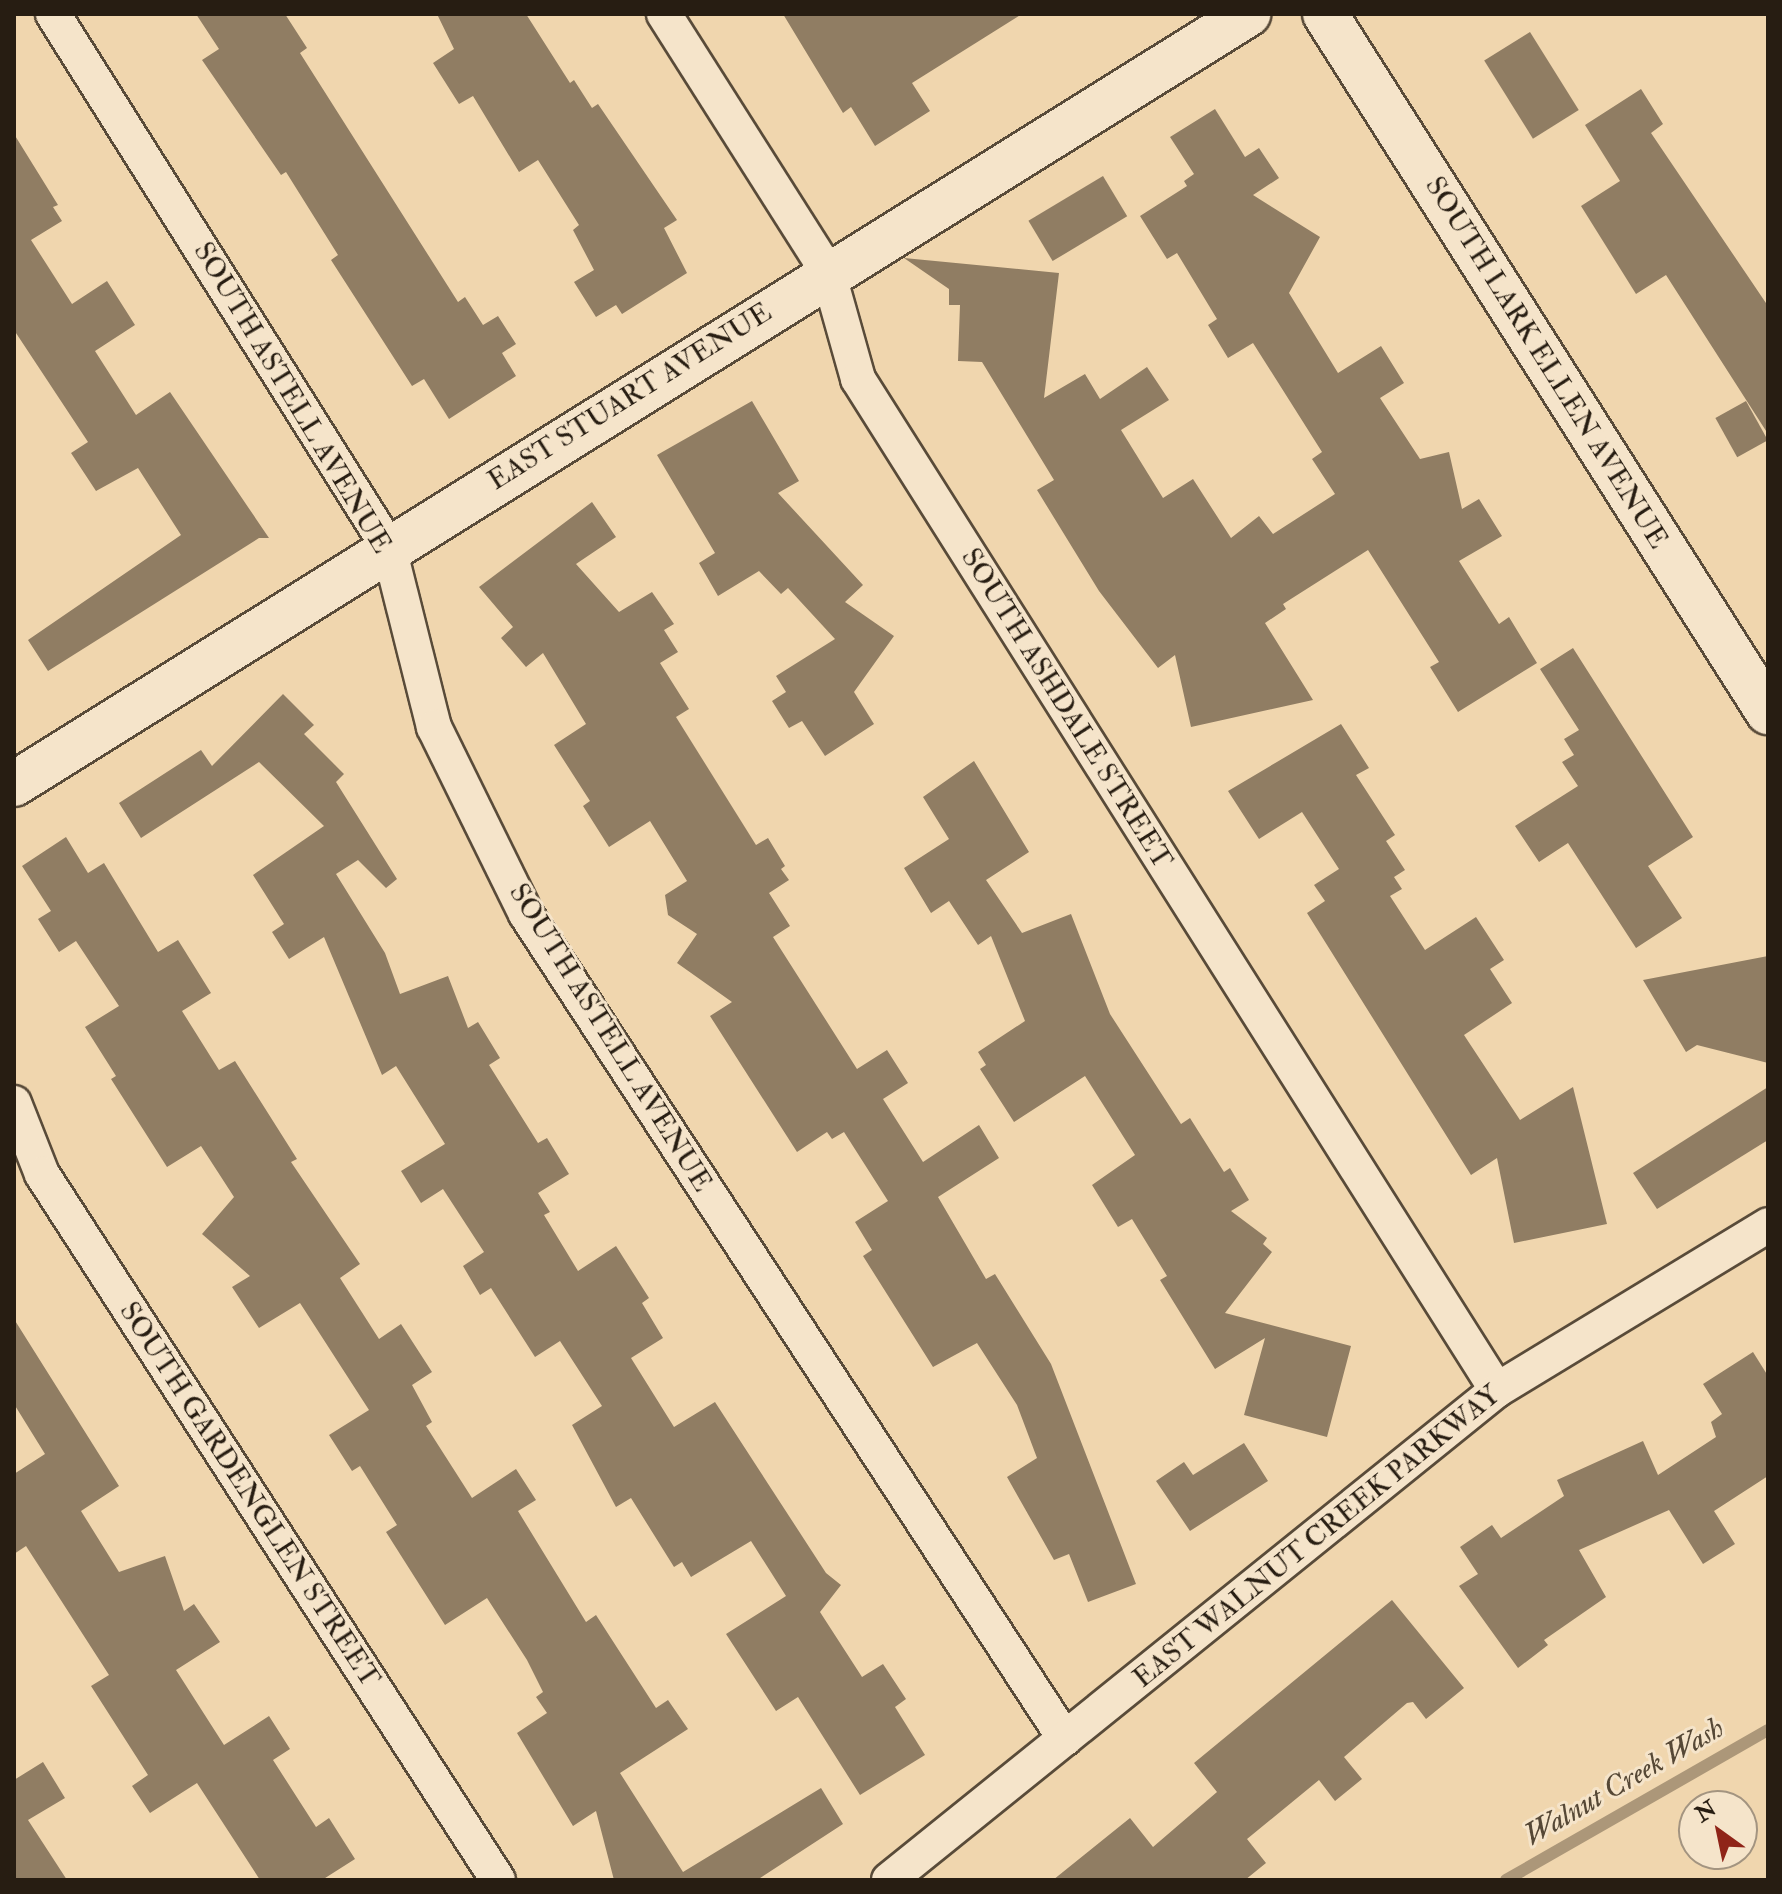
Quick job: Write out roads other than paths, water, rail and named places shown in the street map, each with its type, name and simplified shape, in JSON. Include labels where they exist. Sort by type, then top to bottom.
[{"type":"street","name":"SOUTH ASTELL AVENUE","points":[[53,14],[389,548],[434,727],[526,914],[1065,1739]]},
{"type":"street","name":"SOUTH ASHDALE STREET","points":[[664,14],[828,272],[858,379],[1497,1390]]},
{"type":"street","name":"EAST STUART AVENUE","points":[[14,784],[828,272],[1248,14]]},
{"type":"street","name":"SOUTH LARK ELLEN AVENUE","points":[[1325,14],[1768,712]]},
{"type":"street","name":"SOUTH GARDENGLEN STREET","points":[[14,1103],[42,1174],[498,1880]]},
{"type":"street","name":"EAST WALNUT CREEK PARKWAY","points":[[889,1880],[1497,1390],[1768,1225]]},
{"type":"waterway","name":"Walnut Creek Wash","points":[[1506,1880],[1768,1730]]}]
